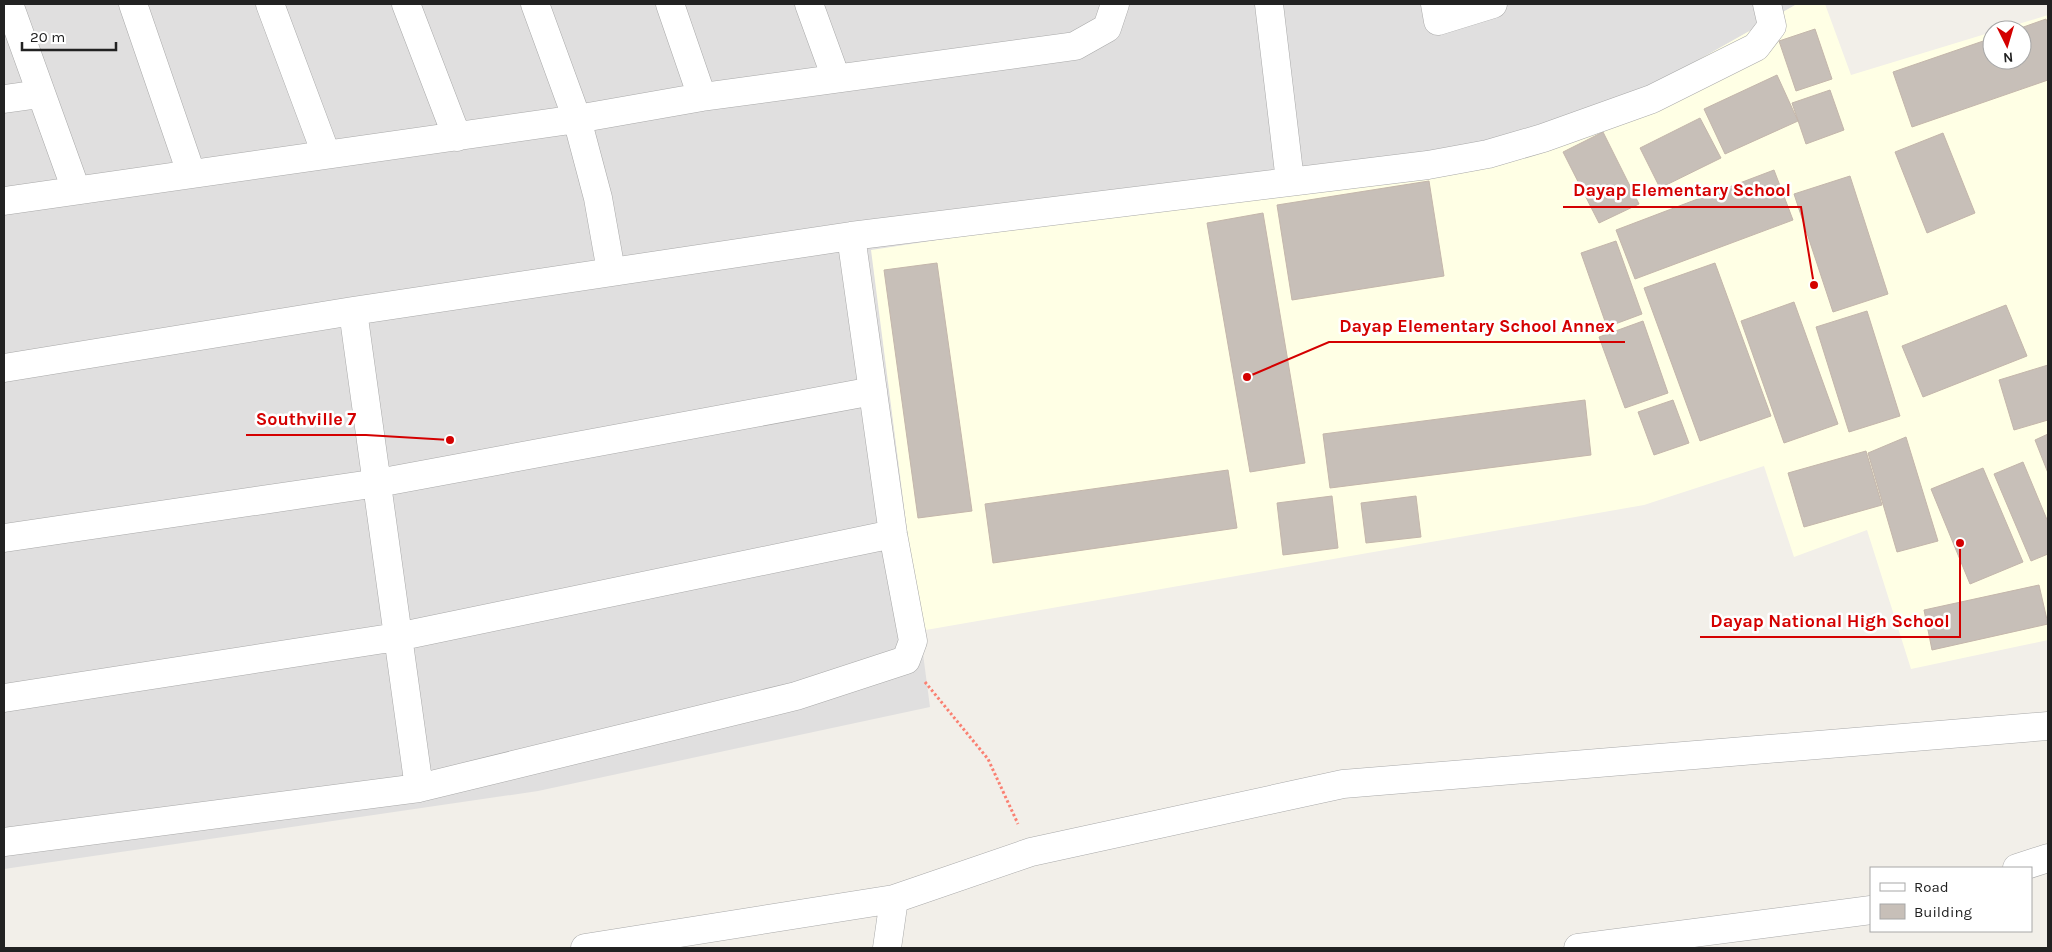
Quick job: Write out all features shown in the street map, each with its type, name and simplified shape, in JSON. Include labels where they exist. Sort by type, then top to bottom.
[{"type":"street","points":[[9,4],[76,190]]},
{"type":"street","points":[[133,4],[191,173]]},
{"type":"street","points":[[270,4],[326,154]]},
{"type":"street","points":[[406,4],[457,137]]},
{"type":"street","points":[[535,4],[577,119],[598,198],[611,271]]},
{"type":"street","points":[[670,4],[702,97]]},
{"type":"street","points":[[809,4],[836,78]]},
{"type":"street","points":[[4,200],[457,137],[577,119],[702,97],[1075,46],[1107,28],[1115,4]]},
{"type":"street","points":[[1268,4],[1290,181]]},
{"type":"street","points":[[1436,4],[1438,21],[1493,4]]},
{"type":"street","points":[[4,368],[353,311],[851,236],[1428,165],[1488,154],[1543,138],[1652,99],[1756,47],[1772,26],[1767,4]]},
{"type":"street","points":[[4,99],[40,94]]},
{"type":"street","points":[[4,842],[419,788],[796,696],[906,660],[914,641],[893,534],[851,236]]},
{"type":"street","points":[[353,311],[419,788]]},
{"type":"street","points":[[4,538],[378,483],[873,391]]},
{"type":"street","points":[[4,698],[397,637],[893,534]]},
{"type":"street","points":[[585,948],[894,899],[1031,852],[1343,784],[2048,726]]},
{"type":"street","points":[[2020,867],[2048,858]]},
{"type":"street","points":[[887,948],[894,899]]},
{"type":"street","points":[[1578,948],[1870,910]]},
{"type":"path","points":[[906,660],[988,759],[1031,852]]},
{"type":"shaded area","points":[[4,4],[1797,4],[1541,149],[920,631],[930,707],[538,791],[4,869]]},
{"type":"shaded area","points":[[1797,4],[1825,4],[1851,75],[1982,35],[1982,70],[2032,70],[2032,20],[2048,15],[2048,640],[1911,669],[1867,530],[1794,557],[1764,466],[1644,505],[920,631],[871,250],[1541,149]]},
{"type":"building","points":[[2046,19],[2048,25],[2048,80],[1912,127],[1893,72],[1982,41],[1982,70],[2032,70],[2032,24]]},
{"type":"building","points":[[1815,29],[1832,79],[1796,91],[1779,41]]},
{"type":"building","points":[[1777,75],[1798,121],[1725,154],[1704,109]]},
{"type":"building","points":[[1830,90],[1844,130],[1806,144],[1792,103]]},
{"type":"building","points":[[1700,118],[1721,158],[1660,188],[1640,148]]},
{"type":"building","points":[[1603,132],[1639,204],[1599,223],[1563,152]]},
{"type":"building","points":[[1943,133],[1975,213],[1927,233],[1895,152]]},
{"type":"building","points":[[1774,170],[1793,220],[1635,279],[1616,230]]},
{"type":"building","points":[[1850,176],[1888,294],[1833,312],[1794,194]]},
{"type":"building","points":[[1429,181],[1444,276],[1292,300],[1277,205]]},
{"type":"building","points":[[1263,213],[1305,463],[1250,472],[1207,223]]},
{"type":"building","points":[[1616,241],[1642,314],[1607,327],[1581,253]]},
{"type":"building","points":[[937,263],[972,511],[918,518],[884,270]]},
{"type":"building","points":[[1715,263],[1771,416],[1700,441],[1644,288]]},
{"type":"building","points":[[1794,302],[1838,424],[1784,443],[1741,321]]},
{"type":"building","points":[[2006,305],[2027,356],[1923,397],[1902,346]]},
{"type":"building","points":[[1867,311],[1900,416],[1849,432],[1816,327]]},
{"type":"building","points":[[1643,321],[1668,393],[1625,408],[1599,337]]},
{"type":"building","points":[[2048,365],[2048,420],[2014,430],[1999,380]]},
{"type":"building","points":[[1585,400],[1591,455],[1330,488],[1323,434]]},
{"type":"building","points":[[1673,400],[1689,443],[1654,455],[1638,412]]},
{"type":"building","points":[[2048,434],[2048,473],[2035,440]]},
{"type":"building","points":[[1906,437],[1938,541],[1897,552],[1868,453]]},
{"type":"building","points":[[1866,451],[1882,505],[1804,527],[1788,473]]},
{"type":"building","points":[[2023,462],[2048,522],[2048,554],[2031,561],[1994,474]]},
{"type":"building","points":[[1983,468],[2023,562],[1970,584],[1931,489]]},
{"type":"building","points":[[1228,470],[1237,528],[993,563],[985,504]]},
{"type":"building","points":[[1332,496],[1338,548],[1283,555],[1277,503]]},
{"type":"building","points":[[1416,496],[1421,537],[1366,543],[1361,503]]},
{"type":"building","points":[[2039,585],[2048,624],[1932,650],[1924,610]]},
{"type":"place","name":"Dayap Elementary School","points":[[1814,285]]},
{"type":"place","name":"Dayap Elementary School Annex","points":[[1247,377]]},
{"type":"place","name":"Southville 7","points":[[450,440]]},
{"type":"place","name":"Dayap National High School","points":[[1960,543]]}]
